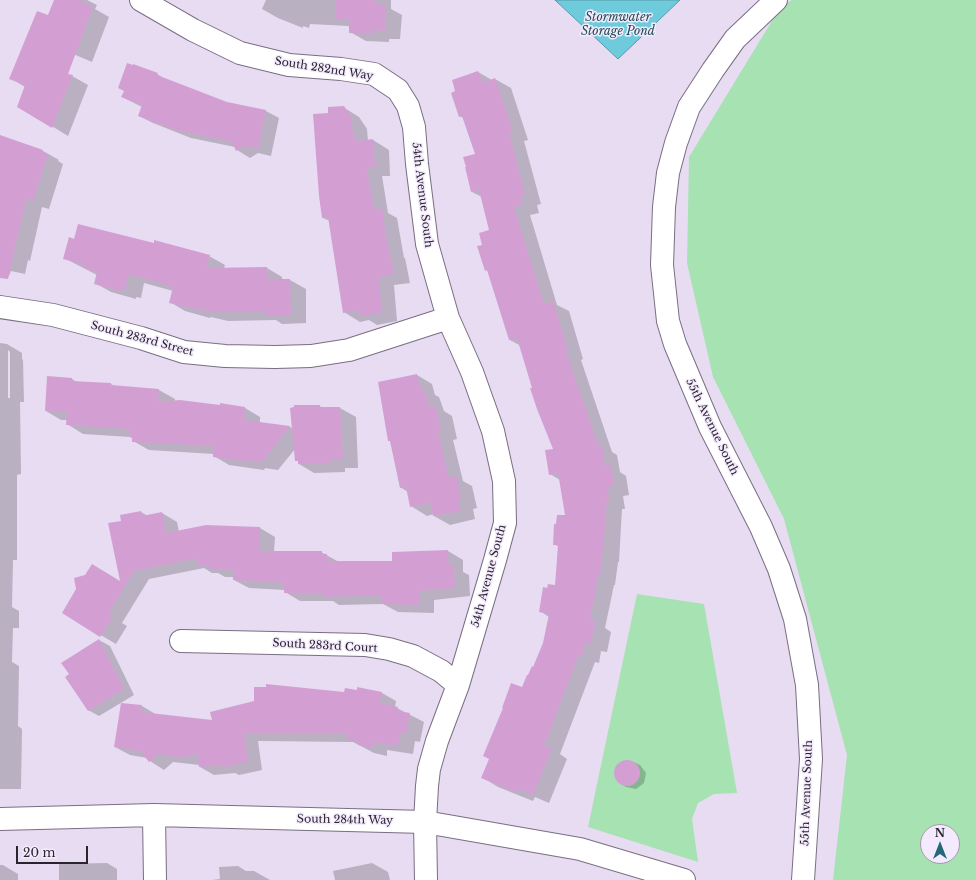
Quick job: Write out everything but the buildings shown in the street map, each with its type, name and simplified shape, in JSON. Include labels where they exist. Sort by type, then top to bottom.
[{"type":"street","name":"South 282nd Way","points":[[141,0],[193,30],[240,53],[290,65],[341,69],[374,74],[398,90]]},
{"type":"street","name":"55th Avenue South","points":[[776,0],[735,39],[689,107],[676,143],[668,173],[664,207],[662,266],[668,321],[675,344],[710,427],[761,527],[779,569],[795,619],[807,686],[811,759],[803,880]]},
{"type":"street","name":"54th Avenue South","points":[[398,90],[408,106],[414,128],[427,244],[448,318],[472,372],[493,431],[504,482],[504,523],[495,560],[458,685],[437,742],[426,786],[426,880]]},
{"type":"street","name":"South 283rd Street","points":[[0,307],[53,315],[140,338],[184,352],[225,356],[274,358],[311,356],[349,350],[448,318]]},
{"type":"street","name":"South 283rd Court","points":[[181,641],[364,645],[389,649],[414,656],[441,671],[458,685]]},
{"type":"street","name":"South 284th Way","points":[[0,819],[154,815],[425,822],[580,850],[684,880]]},
{"type":"street","points":[[154,815],[156,880]]},
{"type":"green space","points":[[792,0],[976,0],[976,880],[833,880],[847,755],[784,519],[713,377],[687,263],[689,157],[781,6]]},
{"type":"green space","points":[[637,594],[704,604],[737,793],[714,794],[698,803],[692,819],[698,862],[588,827]]},
{"type":"water","name":"Stormwater Storage Pond","points":[[555,0],[680,0],[618,59]]}]
